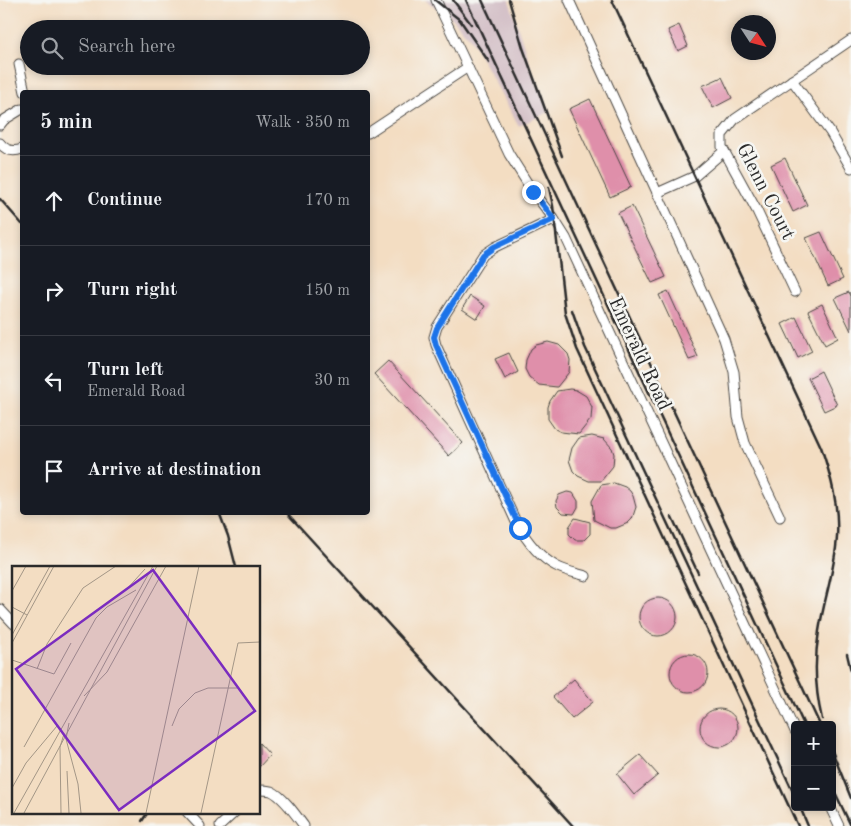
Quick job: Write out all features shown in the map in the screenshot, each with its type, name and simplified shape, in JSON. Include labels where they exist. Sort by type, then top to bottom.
[{"type":"street","name":"Emerald Road","points":[[436,0],[515,165],[566,238],[791,722]]},
{"type":"street","points":[[569,0],[726,344],[734,372],[738,417],[745,443],[780,517]]},
{"type":"street","name":"Glenn Court","points":[[795,292],[757,211],[724,151],[721,141],[722,135],[736,119],[851,40]]},
{"type":"street","points":[[19,64],[20,69]]},
{"type":"street","points":[[370,132],[468,67]]},
{"type":"street","points":[[21,75],[25,90]]},
{"type":"street","points":[[792,80],[834,138],[851,168]]},
{"type":"street","points":[[0,124],[20,110]]},
{"type":"street","points":[[0,144],[12,151],[20,149]]},
{"type":"street","points":[[657,193],[694,176],[724,151]]},
{"type":"street","points":[[554,219],[494,247],[483,255],[437,328],[434,337],[448,372],[524,534],[547,560],[555,566],[586,576]]},
{"type":"street","points":[[0,610],[12,622]]},
{"type":"street","points":[[260,790],[270,791],[277,796],[294,812],[304,826]]},
{"type":"street","points":[[832,811],[839,826]]},
{"type":"street","points":[[189,814],[200,826]]},
{"type":"street","points":[[220,826],[233,814]]},
{"type":"shaded area","points":[[425,0],[509,0],[532,71],[549,112],[519,126],[470,38],[453,19]]},
{"type":"building","points":[[679,25],[688,46],[678,51],[668,30]]},
{"type":"building","points":[[722,77],[732,98],[713,108],[702,86]]},
{"type":"building","points":[[590,99],[631,187],[610,197],[569,109]]},
{"type":"building","points":[[785,158],[807,205],[793,212],[771,165]]},
{"type":"building","points":[[632,206],[666,277],[652,283],[618,213]]},
{"type":"building","points":[[821,232],[843,279],[828,286],[806,238]]},
{"type":"building","points":[[668,291],[698,357],[689,360],[659,295]]},
{"type":"building","points":[[849,292],[851,296],[851,331],[835,298]]},
{"type":"building","points":[[470,296],[485,306],[477,319],[462,309]]},
{"type":"building","points":[[822,304],[838,338],[825,345],[808,311]]},
{"type":"building","points":[[796,317],[812,351],[798,358],[782,324]]},
{"type":"building","points":[[548,342],[559,345],[568,354],[570,360],[569,372],[557,387],[539,385],[529,377],[525,369],[526,360],[531,349],[536,345]]},
{"type":"building","points":[[509,353],[518,372],[505,379],[495,359]]},
{"type":"building","points":[[388,361],[463,443],[449,456],[374,374]]},
{"type":"building","points":[[821,371],[837,405],[824,411],[808,378]]},
{"type":"building","points":[[570,389],[586,396],[592,407],[591,419],[579,434],[561,432],[555,429],[548,419],[548,407],[557,391]]},
{"type":"building","points":[[592,436],[604,439],[612,448],[614,454],[613,466],[601,481],[589,481],[578,476],[573,471],[569,460],[572,448],[579,438]]},
{"type":"building","points":[[614,483],[630,491],[636,507],[632,519],[628,523],[616,528],[610,528],[594,520],[592,501],[601,485]]},
{"type":"building","points":[[567,492],[573,493],[578,501],[578,507],[574,514],[563,513],[557,507],[556,501],[559,495]]},
{"type":"building","points":[[575,518],[590,522],[590,534],[584,540],[575,540],[569,534],[569,527]]},
{"type":"building","points":[[658,598],[671,604],[677,617],[671,630],[658,636],[645,630],[639,617],[645,604]]},
{"type":"building","points":[[689,654],[702,660],[708,673],[702,686],[689,692],[676,686],[670,673],[676,660]]},
{"type":"building","points":[[574,679],[593,702],[572,719],[553,697]]},
{"type":"building","points":[[719,709],[732,715],[738,728],[732,741],[719,747],[706,741],[700,728],[706,715]]},
{"type":"building","points":[[260,744],[270,755],[260,766]]},
{"type":"building","points":[[640,755],[658,775],[634,795],[617,774]]},
{"type":"railway","points":[[435,0],[460,20],[489,62]]},
{"type":"railway","points":[[453,0],[471,24]]},
{"type":"railway","points":[[466,0],[802,721]]},
{"type":"railway","points":[[482,0],[818,721]]},
{"type":"railway","points":[[509,0],[523,48],[562,156]]},
{"type":"railway","points":[[612,0],[821,447],[828,469],[834,491],[837,537],[816,653],[816,675],[822,719]]},
{"type":"railway","points":[[549,188],[553,206],[565,313],[577,349],[798,826]]},
{"type":"railway","points":[[0,199],[20,222]]},
{"type":"railway","points":[[572,310],[585,347],[791,787]]},
{"type":"railway","points":[[220,515],[236,566]]},
{"type":"railway","points":[[289,515],[573,826]]},
{"type":"railway","points":[[672,517],[698,573]]},
{"type":"railway","points":[[847,654],[851,671]]},
{"type":"railway","points":[[836,761],[851,798]]},
{"type":"railway","points":[[836,794],[851,826]]},
{"type":"railway","points":[[802,811],[808,826]]},
{"type":"railway","points":[[142,821],[147,814]]},
{"type":"route","points":[[520,528],[434,341],[434,337],[435,330],[483,255],[494,247],[554,219],[533,192]]}]
